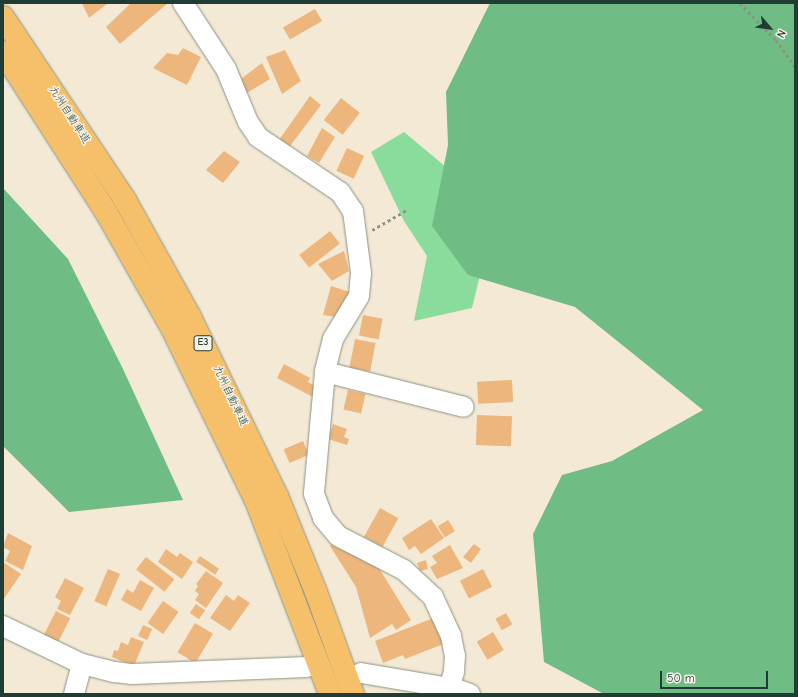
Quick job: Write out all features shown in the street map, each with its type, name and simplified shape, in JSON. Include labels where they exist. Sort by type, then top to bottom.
[{"type":"highway","name":"九州自動車道","points":[[3,17],[125,200],[190,317],[277,496],[316,592],[353,694]]},
{"type":"highway","name":"九州自動車道","points":[[3,52],[106,212],[172,328],[257,503],[330,694]]},
{"type":"street","points":[[183,3],[226,69],[248,122],[258,137],[340,192],[353,211],[358,238],[361,274],[359,296],[332,339],[325,372],[314,494],[323,518],[338,536],[404,570],[433,597],[451,636],[455,656],[447,691]]},
{"type":"street","points":[[325,372],[464,407]]},
{"type":"street","points":[[3,626],[82,664],[97,669],[132,674],[307,667]]},
{"type":"street","points":[[74,694],[82,664]]},
{"type":"street","points":[[361,672],[447,691],[470,694]]},
{"type":"path","points":[[740,3],[776,40],[795,66]]},
{"type":"path","points":[[358,238],[406,210]]},
{"type":"green space","points":[[490,3],[795,3],[795,694],[604,694],[544,662],[533,534],[562,475],[612,461],[703,410],[575,307],[468,275],[432,226],[448,145],[446,92]]},
{"type":"green space","points":[[404,132],[470,187],[492,226],[472,308],[414,321],[427,256],[404,221],[371,152]]},
{"type":"green space","points":[[3,188],[68,259],[123,369],[183,500],[69,512],[3,446]]},
{"type":"building","points":[[82,3],[108,3],[89,18]]},
{"type":"building","points":[[131,3],[168,3],[120,44],[106,27]]},
{"type":"building","points":[[315,9],[322,21],[290,40],[283,28]]},
{"type":"building","points":[[183,48],[201,57],[187,85],[153,68],[167,53],[178,55]]},
{"type":"building","points":[[285,50],[301,81],[282,94],[266,57]]},
{"type":"building","points":[[262,63],[270,79],[247,93],[241,79]]},
{"type":"building","points":[[310,96],[321,105],[290,146],[279,140]]},
{"type":"building","points":[[341,98],[360,113],[343,135],[324,120]]},
{"type":"building","points":[[322,128],[335,137],[319,163],[307,156]]},
{"type":"building","points":[[347,148],[364,156],[354,179],[336,171]]},
{"type":"building","points":[[224,151],[240,162],[223,183],[206,170]]},
{"type":"building","points":[[330,231],[340,244],[309,268],[299,255]]},
{"type":"building","points":[[344,251],[349,271],[332,281],[318,264]]},
{"type":"building","points":[[331,286],[353,293],[336,317],[323,315]]},
{"type":"building","points":[[363,315],[383,319],[379,339],[359,336]]},
{"type":"building","points":[[355,339],[376,343],[370,371],[349,367]]},
{"type":"building","points":[[284,364],[310,378],[308,382],[317,387],[313,397],[277,378]]},
{"type":"building","points":[[512,380],[513,402],[478,404],[477,382]]},
{"type":"building","points":[[348,390],[366,394],[361,414],[344,409]]},
{"type":"building","points":[[477,415],[512,416],[511,446],[476,445]]},
{"type":"building","points":[[333,424],[347,429],[344,437],[349,439],[347,445],[328,439]]},
{"type":"building","points":[[303,441],[309,455],[290,463],[284,449]]},
{"type":"building","points":[[380,508],[398,518],[382,547],[364,537]]},
{"type":"building","points":[[431,519],[444,538],[421,554],[415,546],[409,550],[402,538]]},
{"type":"building","points":[[448,520],[455,531],[445,537],[438,526]]},
{"type":"building","points":[[8,533],[32,546],[23,570],[5,561],[10,551],[3,547]]},
{"type":"building","points":[[334,540],[374,560],[411,620],[396,630],[392,624],[370,638],[356,587],[330,546]]},
{"type":"building","points":[[474,544],[481,549],[471,563],[463,557]]},
{"type":"building","points":[[450,545],[463,568],[437,579],[430,567],[437,563],[432,556]]},
{"type":"building","points":[[166,549],[177,557],[180,553],[193,562],[182,579],[158,562]]},
{"type":"building","points":[[200,556],[219,569],[215,575],[196,562]]},
{"type":"building","points":[[146,557],[174,579],[165,592],[136,570]]},
{"type":"building","points":[[426,560],[428,569],[420,571],[417,563]]},
{"type":"building","points":[[3,562],[21,574],[3,600]]},
{"type":"building","points":[[108,569],[120,574],[106,606],[94,601]]},
{"type":"building","points":[[483,569],[492,587],[469,599],[460,581]]},
{"type":"building","points":[[206,571],[223,583],[206,608],[195,600],[199,594],[195,591],[198,586],[196,584]]},
{"type":"building","points":[[65,578],[84,588],[70,615],[57,609],[61,601],[55,597]]},
{"type":"building","points":[[140,580],[154,588],[141,611],[121,600],[127,589],[133,593]]},
{"type":"building","points":[[226,595],[234,601],[238,595],[250,603],[230,631],[210,618]]},
{"type":"building","points":[[163,601],[179,612],[163,634],[148,623]]},
{"type":"building","points":[[196,604],[205,610],[199,619],[190,613]]},
{"type":"building","points":[[56,611],[70,618],[57,644],[43,637]]},
{"type":"building","points":[[506,613],[512,624],[502,630],[496,619]]},
{"type":"building","points":[[436,617],[446,643],[405,659],[403,655],[383,663],[375,641]]},
{"type":"building","points":[[195,623],[213,634],[195,663],[177,652]]},
{"type":"building","points":[[143,625],[152,629],[147,640],[138,636]]},
{"type":"building","points":[[493,632],[504,650],[488,660],[477,642]]},
{"type":"building","points":[[131,637],[144,642],[134,666],[112,657],[114,650],[118,651],[121,642],[128,645]]}]
